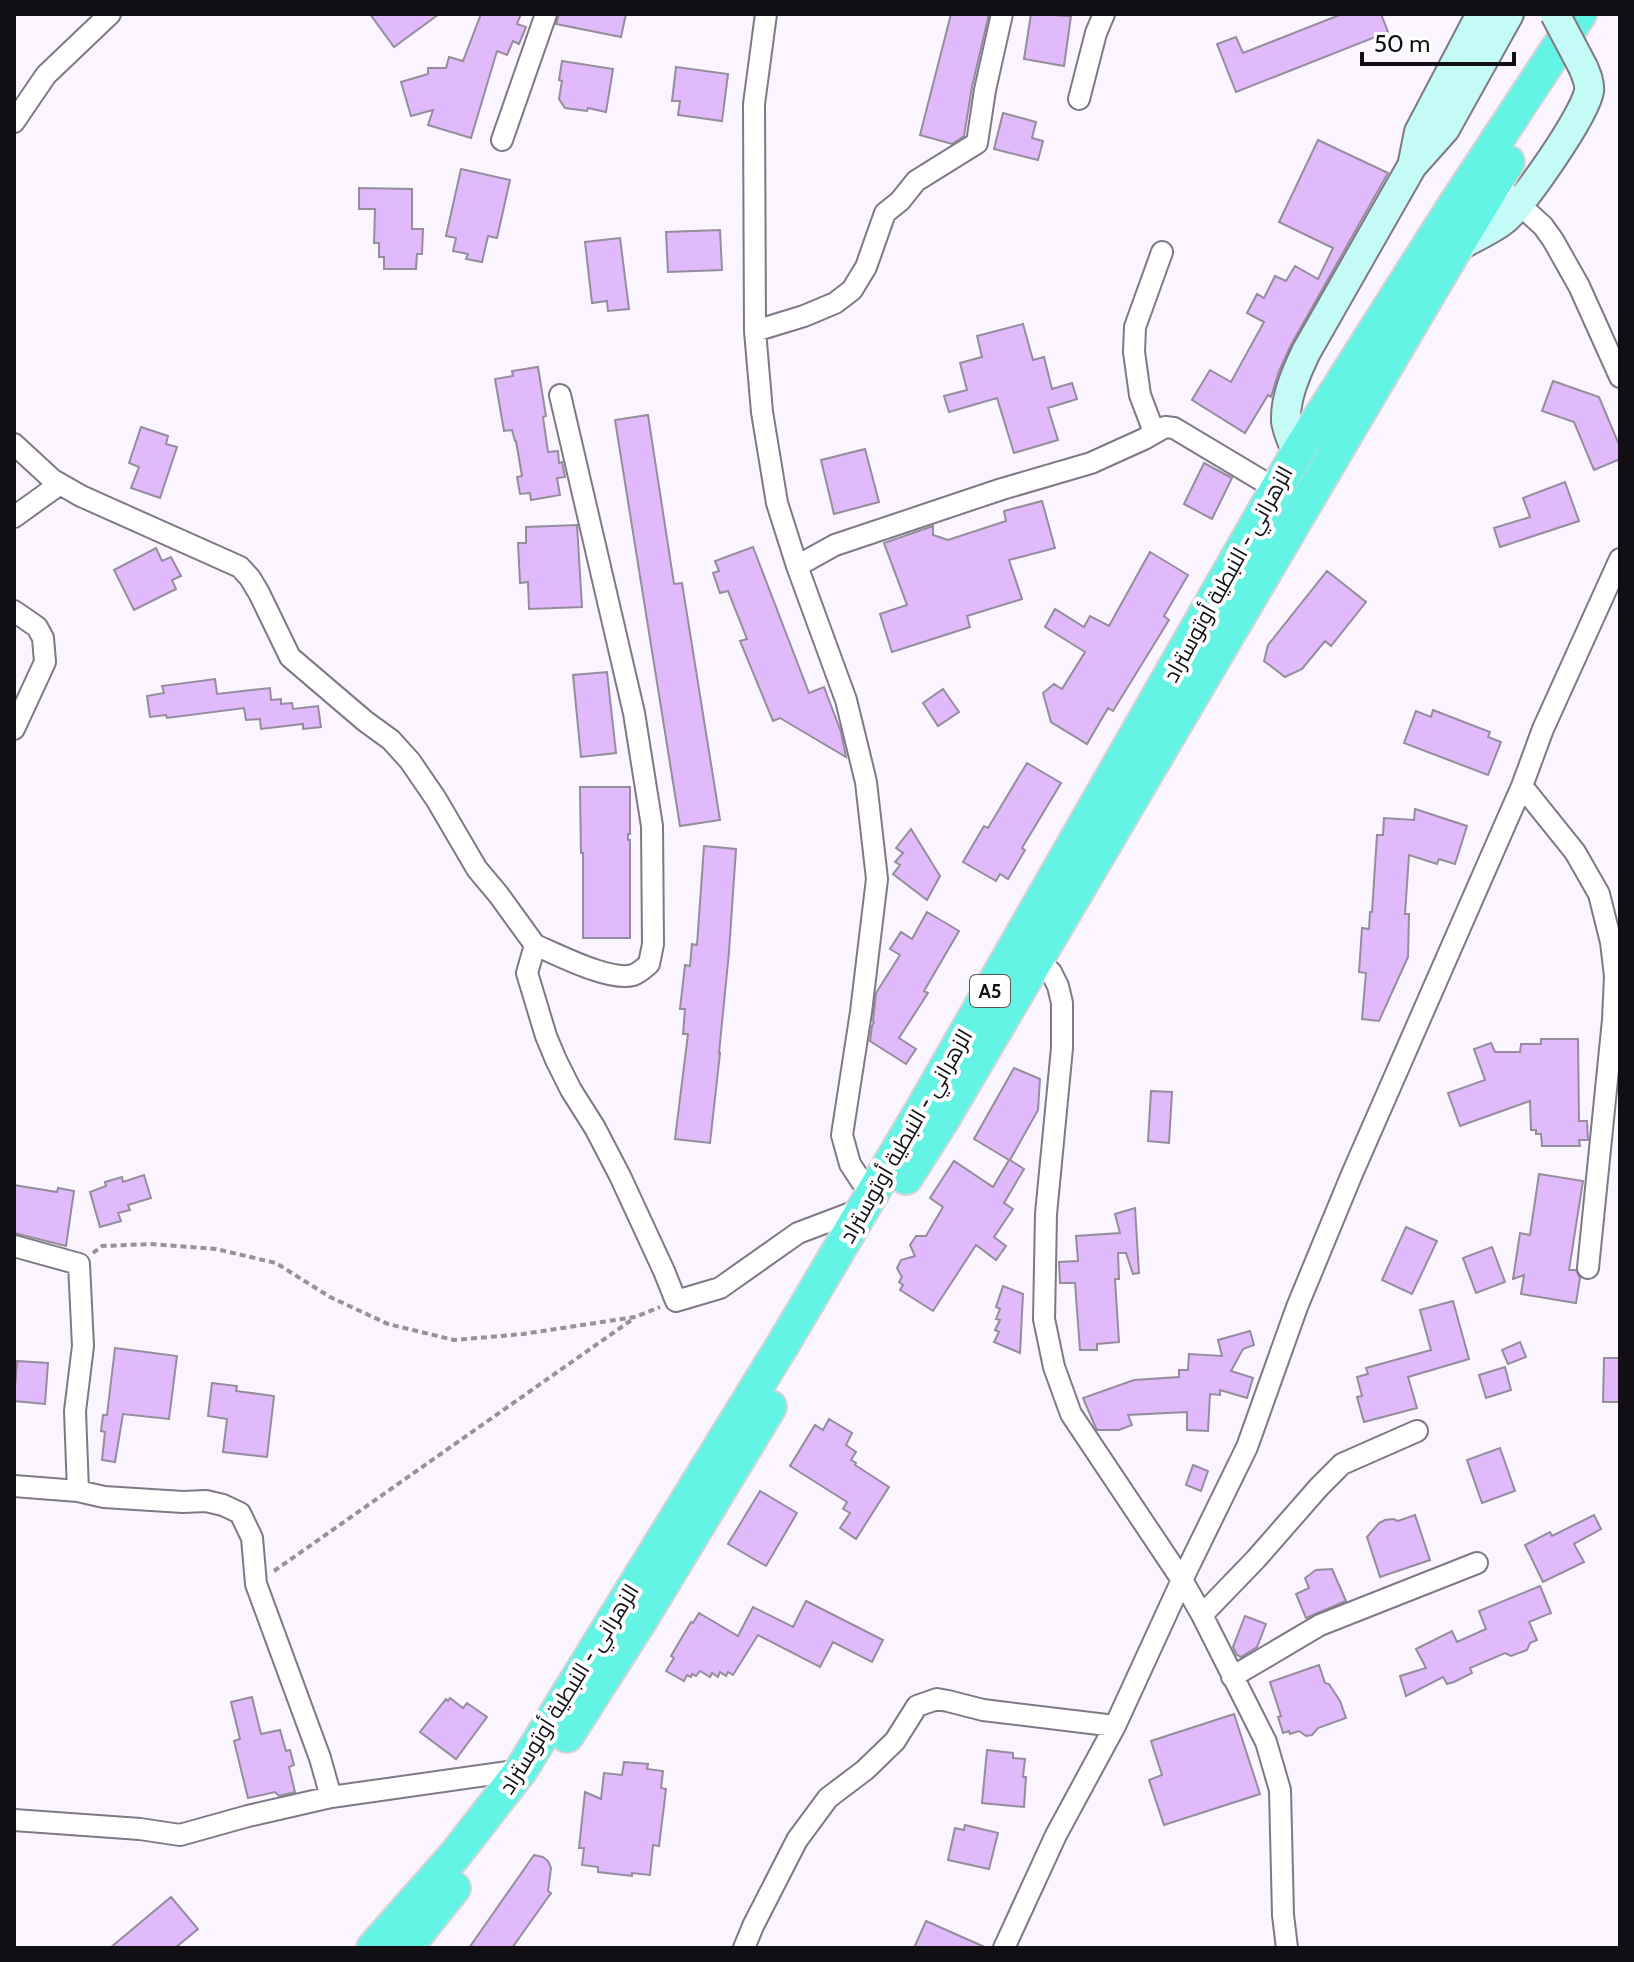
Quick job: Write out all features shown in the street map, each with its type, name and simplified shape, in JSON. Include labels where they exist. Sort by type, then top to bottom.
[{"type":"highway","name":"الزهراني - النبطية أوتوستراد","points":[[932,1115],[1297,453],[1580,14]]},
{"type":"highway","name":"الزهراني - النبطية أوتوستراد","points":[[373,1948],[455,1855],[521,1770],[880,1191],[1037,959],[1495,182],[1603,14]]},
{"type":"highway","name":"الزهراني - النبطية أوتوستراد","points":[[406,1948],[531,1791],[585,1709],[748,1445],[880,1191]]},
{"type":"main road","points":[[1412,166],[1419,132],[1481,14]]},
{"type":"main road","points":[[1297,453],[1286,423],[1289,398],[1306,352],[1412,166],[1445,129],[1509,14]]},
{"type":"main road","points":[[1456,248],[1505,220],[1562,143],[1584,102],[1589,90],[1588,80],[1555,14]]},
{"type":"street","points":[[14,122],[46,75],[110,14]]},
{"type":"street","points":[[502,140],[546,14]]},
{"type":"street","points":[[535,945],[527,973],[556,1060],[620,1176],[676,1301],[720,1288],[798,1233],[880,1191],[850,1164],[842,1135],[877,879],[866,782],[846,700],[777,503],[762,412],[755,331],[754,104],[766,14]]},
{"type":"street","points":[[755,331],[835,303],[852,290],[866,267],[885,213],[900,201],[916,181],[977,143],[1002,14]]},
{"type":"street","points":[[1079,99],[1104,14]]},
{"type":"street","points":[[1495,182],[1543,226],[1579,286],[1620,377]]},
{"type":"street","points":[[1154,432],[1140,395],[1134,352],[1135,327],[1162,252]]},
{"type":"street","points":[[14,444],[60,484],[81,496],[240,567],[259,593],[290,657],[391,740],[410,761],[477,869],[535,945],[598,971],[625,976],[633,975],[649,964],[653,944],[652,826],[634,713],[560,395]]},
{"type":"street","points":[[797,566],[835,545],[1091,463],[1165,427],[1174,428],[1276,489]]},
{"type":"street","points":[[14,517],[60,484]]},
{"type":"street","points":[[1004,1948],[1056,1835],[1115,1726],[1247,1447],[1297,1307],[1352,1174],[1522,786],[1543,729],[1620,559]]},
{"type":"street","points":[[14,611],[37,627],[43,638],[45,662],[14,729]]},
{"type":"street","points":[[1522,786],[1575,852],[1599,894],[1611,942],[1615,976],[1613,1020],[1588,1268]]},
{"type":"street","points":[[1037,959],[1051,972],[1062,1003],[1062,1048],[1046,1229],[1044,1319],[1054,1367],[1071,1414],[1182,1580],[1266,1742],[1280,1790],[1283,1915],[1287,1948]]},
{"type":"street","points":[[14,1246],[79,1264],[83,1346],[75,1411],[78,1491]]},
{"type":"street","points":[[1202,1615],[1342,1464],[1417,1431]]},
{"type":"street","points":[[14,1486],[78,1491],[104,1497],[206,1501],[240,1513],[252,1538],[256,1584],[320,1758],[331,1797]]},
{"type":"street","points":[[1232,1677],[1320,1625],[1477,1563]]},
{"type":"street","points":[[744,1948],[797,1840],[828,1798],[865,1770],[895,1741],[917,1706],[937,1699],[983,1710],[1115,1726]]},
{"type":"street","points":[[14,1820],[180,1835],[331,1797],[521,1770]]},
{"type":"path","points":[[79,1264],[102,1246],[150,1244],[216,1249],[276,1263],[330,1297],[388,1324],[454,1340],[523,1334],[635,1317],[676,1301]]},
{"type":"path","points":[[256,1584],[635,1317]]},
{"type":"building","points":[[370,14],[439,14],[394,47]]},
{"type":"building","points":[[481,14],[521,14],[517,24],[526,27],[519,44],[513,41],[507,55],[497,51],[471,138],[428,125],[433,110],[411,116],[401,82],[428,74],[428,68],[446,68],[449,57],[463,61]]},
{"type":"building","points":[[559,14],[626,14],[621,37],[556,24]]},
{"type":"building","points":[[951,14],[989,14],[964,136],[952,144],[920,135]]},
{"type":"building","points":[[1031,14],[1071,16],[1064,66],[1024,59]]},
{"type":"building","points":[[1342,14],[1381,14],[1388,32],[1236,92],[1217,44],[1236,37],[1243,53]]},
{"type":"building","points":[[562,61],[613,69],[606,112],[565,108],[559,99]]},
{"type":"building","points":[[676,67],[728,74],[722,121],[678,115],[680,101],[672,101]]},
{"type":"building","points":[[1003,113],[1036,122],[1032,138],[1043,141],[1038,160],[994,149]]},
{"type":"building","points":[[1318,140],[1388,173],[1291,345],[1271,397],[1268,395],[1245,433],[1192,400],[1210,370],[1231,382],[1264,322],[1247,313],[1257,294],[1264,298],[1275,276],[1286,281],[1295,266],[1318,279],[1333,248],[1279,222]]},
{"type":"building","points":[[461,169],[510,180],[497,238],[488,236],[482,262],[466,259],[468,254],[453,251],[456,238],[446,236]]},
{"type":"building","points":[[359,188],[412,189],[412,229],[423,229],[422,254],[417,254],[416,269],[384,269],[384,257],[379,257],[379,243],[374,243],[375,209],[359,209]]},
{"type":"building","points":[[720,230],[722,270],[668,272],[666,232]]},
{"type":"building","points":[[620,238],[629,309],[608,311],[607,301],[592,303],[585,242]]},
{"type":"building","points":[[1023,324],[1033,360],[1044,357],[1052,389],[1072,383],[1077,399],[1048,408],[1058,440],[1014,453],[997,398],[949,412],[944,396],[967,390],[960,363],[982,357],[977,336]]},
{"type":"building","points":[[538,367],[548,452],[558,451],[565,477],[557,478],[560,495],[531,500],[530,493],[520,494],[517,477],[522,476],[516,441],[512,430],[504,431],[495,379],[513,376],[512,371]]},
{"type":"building","points":[[1553,381],[1599,397],[1620,447],[1620,459],[1594,470],[1574,422],[1542,411]]},
{"type":"building","points":[[648,415],[674,584],[682,583],[720,820],[680,826],[615,420]]},
{"type":"building","points":[[141,427],[168,436],[166,444],[177,447],[160,498],[131,488],[139,467],[129,463]]},
{"type":"building","points":[[865,449],[879,502],[834,514],[821,460]]},
{"type":"building","points":[[1204,463],[1232,478],[1212,519],[1184,504]]},
{"type":"building","points":[[1565,482],[1579,521],[1500,547],[1494,528],[1530,517],[1523,498]]},
{"type":"building","points":[[1042,501],[1055,548],[1009,560],[1022,599],[967,616],[970,627],[892,652],[880,614],[907,605],[884,543],[933,526],[933,535],[948,540],[1006,521],[1004,511]]},
{"type":"building","points":[[577,525],[582,607],[529,609],[528,582],[520,583],[518,543],[526,543],[526,527]]},
{"type":"building","points":[[753,547],[809,693],[824,687],[841,732],[846,757],[780,718],[773,721],[740,641],[747,639],[728,591],[720,593],[713,573],[719,571],[715,561]]},
{"type":"building","points":[[156,548],[162,561],[171,557],[181,576],[172,580],[176,589],[134,610],[114,570]]},
{"type":"building","points":[[1150,552],[1188,575],[1164,616],[1169,620],[1113,711],[1108,708],[1087,744],[1051,722],[1043,693],[1054,684],[1062,689],[1085,652],[1045,627],[1055,609],[1084,627],[1090,616],[1109,626]]},
{"type":"building","points":[[1327,571],[1366,602],[1331,646],[1325,641],[1302,669],[1285,677],[1264,661],[1268,645]]},
{"type":"building","points":[[607,672],[616,753],[581,757],[573,675]]},
{"type":"building","points":[[215,679],[217,694],[270,688],[271,700],[281,699],[281,704],[292,703],[293,709],[318,706],[321,727],[303,729],[303,724],[261,729],[260,719],[246,720],[244,708],[167,718],[166,715],[150,717],[147,696],[164,693],[162,686]]},
{"type":"building","points":[[943,689],[959,712],[938,726],[923,703]]},
{"type":"building","points":[[1433,710],[1490,732],[1488,737],[1501,742],[1488,775],[1404,743],[1416,711],[1431,717]]},
{"type":"building","points":[[1027,763],[1061,783],[1022,848],[1025,850],[1008,879],[1000,874],[996,881],[963,862],[984,826],[988,828]]},
{"type":"building","points":[[580,787],[630,787],[630,938],[583,938]]},
{"type":"building","points":[[1415,809],[1467,826],[1455,864],[1439,859],[1437,864],[1409,855],[1405,914],[1409,914],[1408,957],[1379,1021],[1362,1019],[1366,973],[1359,972],[1362,928],[1369,929],[1372,912],[1377,835],[1383,835],[1384,818],[1414,820]]},
{"type":"building","points":[[911,829],[940,876],[927,900],[893,874],[900,865],[895,862],[903,853],[896,848]]},
{"type":"building","points":[[704,846],[736,849],[710,1143],[675,1139],[688,1034],[683,1034],[685,1009],[680,1009],[685,965],[690,966],[692,944],[697,945]]},
{"type":"building","points":[[927,912],[959,931],[924,991],[928,993],[899,1038],[916,1049],[906,1064],[870,1041],[876,993],[900,955],[890,949],[901,932],[912,939]]},
{"type":"building","points":[[1541,1039],[1578,1039],[1579,1121],[1587,1121],[1588,1140],[1579,1140],[1580,1146],[1542,1146],[1541,1134],[1531,1130],[1530,1101],[1460,1126],[1448,1093],[1485,1080],[1474,1049],[1491,1043],[1495,1052],[1520,1052],[1521,1044],[1541,1044]]},
{"type":"building","points":[[1014,1068],[1040,1079],[1038,1110],[1010,1160],[1024,1169],[1004,1203],[1013,1209],[994,1237],[1006,1246],[996,1260],[976,1245],[933,1311],[900,1290],[902,1277],[897,1268],[901,1260],[915,1256],[910,1245],[916,1236],[926,1236],[943,1207],[930,1198],[954,1161],[993,1187],[1009,1160],[974,1139]]},
{"type":"building","points":[[1151,1091],[1172,1092],[1169,1143],[1148,1141]]},
{"type":"building","points":[[1539,1174],[1583,1181],[1569,1270],[1576,1270],[1580,1278],[1576,1303],[1521,1294],[1524,1275],[1513,1279],[1520,1233],[1530,1235]]},
{"type":"building","points":[[144,1175],[151,1198],[128,1205],[130,1210],[118,1213],[121,1221],[100,1227],[90,1192],[106,1186],[105,1182],[122,1177],[123,1182]]},
{"type":"building","points":[[14,1185],[57,1192],[58,1188],[74,1191],[66,1246],[14,1233]]},
{"type":"building","points":[[1135,1208],[1139,1273],[1133,1274],[1126,1253],[1118,1253],[1119,1279],[1115,1279],[1119,1342],[1097,1344],[1097,1350],[1080,1350],[1075,1283],[1060,1283],[1059,1262],[1078,1261],[1076,1236],[1120,1233],[1115,1214]]},
{"type":"building","points":[[1406,1227],[1437,1241],[1412,1294],[1382,1280]]},
{"type":"building","points":[[1492,1247],[1505,1282],[1476,1293],[1463,1258]]},
{"type":"building","points":[[1003,1286],[1023,1294],[1020,1353],[994,1342],[1000,1320],[996,1319],[1000,1309],[996,1307]]},
{"type":"building","points":[[1453,1301],[1469,1359],[1408,1377],[1417,1408],[1364,1422],[1357,1397],[1362,1396],[1357,1377],[1368,1374],[1366,1368],[1431,1350],[1420,1310]]},
{"type":"building","points":[[1250,1331],[1254,1345],[1243,1349],[1231,1371],[1253,1378],[1247,1398],[1220,1390],[1220,1395],[1210,1394],[1208,1431],[1187,1430],[1187,1412],[1128,1415],[1132,1425],[1119,1430],[1097,1430],[1083,1398],[1134,1380],[1179,1377],[1179,1370],[1188,1370],[1189,1354],[1222,1356],[1218,1340]]},
{"type":"building","points":[[1520,1342],[1526,1357],[1508,1364],[1502,1350]]},
{"type":"building","points":[[115,1348],[177,1356],[169,1419],[123,1414],[115,1462],[102,1460],[105,1432],[101,1431],[103,1415],[107,1415]]},
{"type":"building","points":[[1604,1358],[1620,1358],[1620,1402],[1603,1402]]},
{"type":"building","points":[[17,1361],[48,1363],[45,1404],[14,1401]]},
{"type":"building","points":[[1505,1367],[1511,1390],[1486,1398],[1479,1375]]},
{"type":"building","points":[[212,1383],[237,1386],[236,1391],[274,1396],[267,1457],[223,1452],[227,1419],[208,1416]]},
{"type":"building","points":[[829,1419],[852,1433],[846,1445],[856,1452],[851,1460],[855,1465],[889,1487],[856,1539],[840,1528],[850,1513],[843,1509],[847,1502],[790,1466],[815,1425],[823,1430]]},
{"type":"building","points":[[1500,1448],[1515,1491],[1482,1503],[1467,1460]]},
{"type":"building","points":[[1193,1465],[1208,1471],[1201,1491],[1186,1485]]},
{"type":"building","points":[[760,1491],[797,1513],[766,1566],[728,1544]]},
{"type":"building","points":[[1415,1515],[1430,1560],[1380,1577],[1367,1537],[1385,1520],[1398,1521]]},
{"type":"building","points":[[1594,1515],[1601,1529],[1574,1544],[1584,1562],[1543,1582],[1525,1545],[1550,1532],[1552,1536]]},
{"type":"building","points":[[1332,1569],[1346,1601],[1306,1618],[1296,1594],[1309,1588],[1305,1578],[1316,1570]]},
{"type":"building","points":[[1540,1586],[1551,1613],[1529,1622],[1537,1640],[1530,1643],[1527,1650],[1511,1656],[1505,1653],[1470,1668],[1472,1673],[1454,1682],[1447,1684],[1443,1677],[1406,1696],[1400,1676],[1426,1668],[1416,1649],[1452,1631],[1457,1642],[1486,1629],[1479,1611]]},
{"type":"building","points":[[806,1601],[883,1640],[872,1662],[833,1642],[820,1667],[758,1635],[733,1675],[728,1672],[726,1676],[720,1672],[718,1677],[712,1673],[710,1677],[700,1671],[696,1676],[687,1675],[684,1681],[666,1671],[674,1658],[671,1656],[699,1613],[738,1636],[753,1607],[793,1627]]},
{"type":"building","points":[[1245,1616],[1266,1624],[1257,1647],[1241,1657],[1233,1647]]},
{"type":"building","points":[[1319,1665],[1325,1683],[1329,1684],[1340,1701],[1346,1718],[1318,1728],[1312,1735],[1306,1736],[1299,1731],[1283,1733],[1270,1682]]},
{"type":"building","points":[[252,1697],[261,1734],[280,1730],[286,1751],[290,1750],[294,1765],[289,1767],[295,1792],[279,1796],[275,1792],[248,1798],[234,1741],[240,1739],[231,1702]]},
{"type":"building","points":[[450,1698],[463,1708],[467,1703],[487,1717],[456,1759],[420,1732]]},
{"type":"building","points":[[1234,1714],[1260,1794],[1164,1825],[1149,1780],[1162,1775],[1151,1741]]},
{"type":"building","points":[[987,1750],[1013,1753],[1013,1758],[1025,1759],[1024,1807],[982,1803]]},
{"type":"building","points":[[624,1762],[648,1764],[647,1769],[663,1771],[661,1788],[666,1789],[659,1846],[653,1845],[650,1875],[598,1872],[598,1867],[582,1865],[584,1848],[579,1848],[585,1792],[601,1799],[604,1773],[622,1775]]},
{"type":"building","points":[[965,1825],[998,1833],[989,1869],[948,1860],[955,1828],[964,1830]]},
{"type":"building","points":[[534,1855],[548,1861],[551,1868],[548,1891],[551,1893],[512,1948],[469,1948]]},
{"type":"building","points":[[171,1897],[198,1929],[175,1948],[110,1948]]},
{"type":"building","points":[[926,1921],[987,1948],[914,1948]]}]
